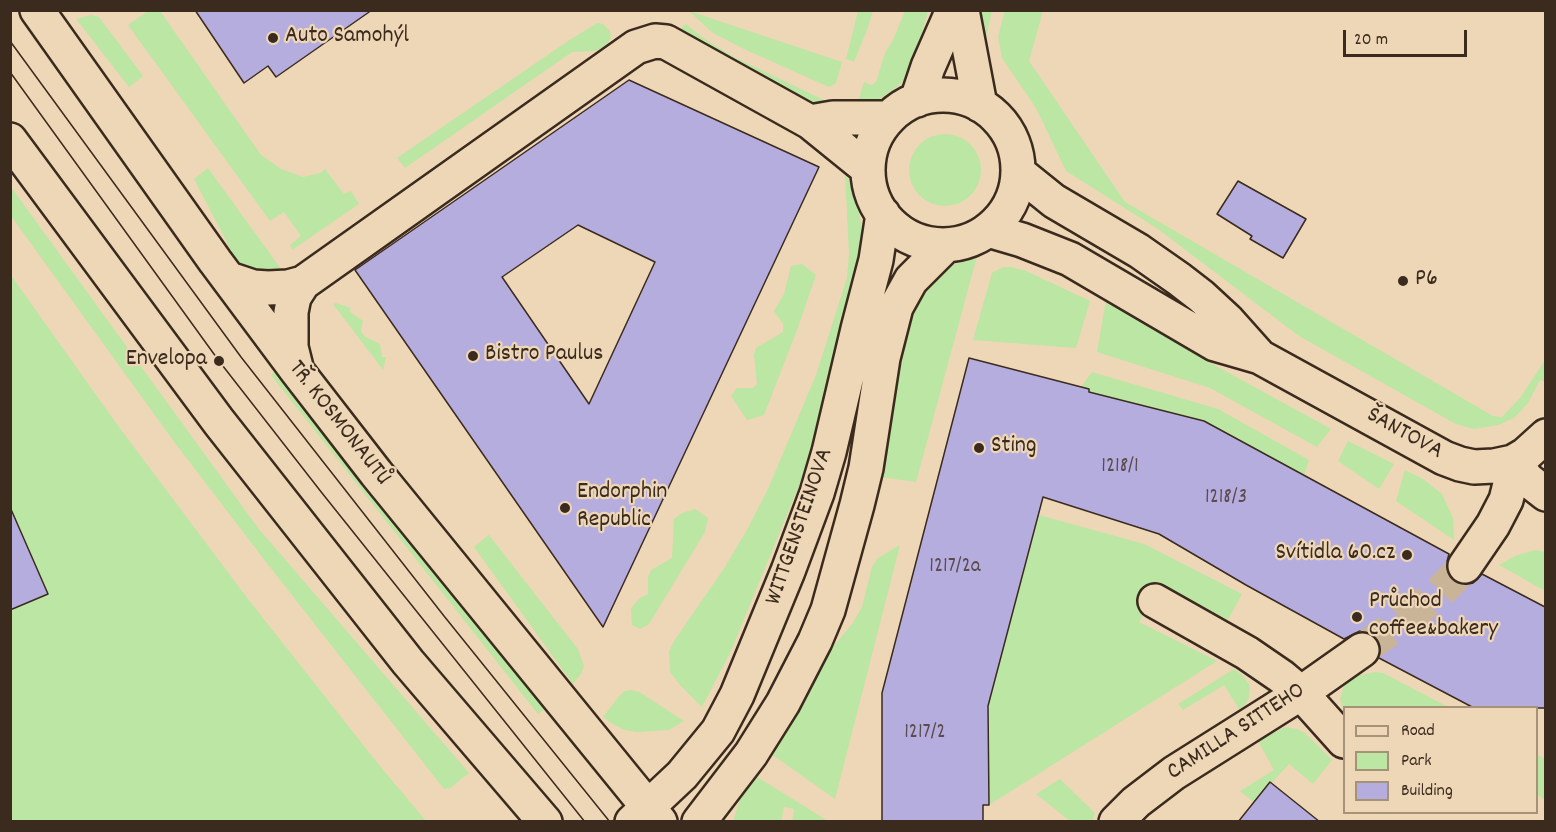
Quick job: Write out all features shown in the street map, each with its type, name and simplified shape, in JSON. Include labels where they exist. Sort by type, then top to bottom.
[{"type":"street","name":"TŘ. KOSMONAUTŮ","points":[[37,10],[222,270],[297,371],[647,817]]},
{"type":"street","points":[[917,100],[928,67],[953,10]]},
{"type":"street","points":[[962,10],[980,105]]},
{"type":"street","points":[[222,270],[253,287],[288,287],[303,283],[636,47],[656,41],[666,42],[810,122],[868,169]]},
{"type":"street","points":[[943,95],[956,96],[980,105],[996,117],[1009,133],[1016,152],[1018,172],[1016,189],[1010,205],[988,230],[968,241],[946,245],[928,243],[910,237],[895,227],[883,214],[872,192],[868,169],[874,141],[889,118],[902,107],[917,100],[943,95]]},
{"type":"street","points":[[810,122],[833,118],[889,118]]},
{"type":"street","points":[[10,140],[234,440],[408,662],[545,822]]},
{"type":"street","name":"ŠANTOVA","points":[[1018,172],[1065,208],[1139,251],[1179,279],[1227,320],[1260,357]]},
{"type":"street","name":"WITTGENSTEINOVA","points":[[647,817],[718,731],[737,695],[788,571],[817,493],[829,452],[876,260],[883,214]]},
{"type":"street","name":"ŠANTOVA","points":[[988,230],[1022,240],[1070,260],[1215,344],[1229,350],[1260,357],[1444,458],[1474,467],[1513,462]]},
{"type":"street","name":"WITTGENSTEINOVA","points":[[699,822],[751,754],[783,703],[815,641],[828,610],[858,505],[883,358],[896,307],[911,280],[946,245]]},
{"type":"street","points":[[297,371],[291,347],[291,312],[294,297],[303,283]]},
{"type":"street","points":[[1513,462],[1526,454],[1545,436]]},
{"type":"street","points":[[1513,462],[1528,480],[1545,494]]},
{"type":"street","points":[[1465,566],[1488,534],[1506,500],[1513,462]]},
{"type":"street","points":[[1155,601],[1247,653],[1301,693],[1343,740]]},
{"type":"street","name":"CAMILLA SITTEHO","points":[[1116,822],[1136,802],[1174,773],[1301,693],[1362,650]]},
{"type":"green space","points":[[1005,10],[1043,11],[1029,61],[1125,202],[1493,416],[1502,417],[1520,398],[1545,360],[1545,382],[1540,380],[1528,403],[1514,418],[1498,425],[1474,429],[1456,424],[1299,336],[1158,229],[1066,171],[1036,108],[1002,58],[998,37]]},
{"type":"green space","points":[[148,11],[160,11],[261,155],[281,169],[303,177],[320,173],[325,169],[344,194],[351,191],[359,204],[292,250],[290,245],[301,236],[284,212],[270,221],[128,25]]},
{"type":"green space","points":[[689,11],[842,62],[836,83],[829,87],[746,50],[713,33]]},
{"type":"green space","points":[[858,11],[873,11],[854,62],[846,59]]},
{"type":"green space","points":[[905,11],[928,11],[914,62],[907,77],[877,101],[857,105],[864,82],[872,85],[876,82],[885,53]]},
{"type":"green space","points":[[982,11],[992,11],[984,47],[981,27]]},
{"type":"green space","points":[[91,15],[99,17],[143,76],[129,87],[76,19]]},
{"type":"green space","points":[[597,23],[603,24],[610,31],[611,37],[602,48],[595,51],[572,52],[405,168],[397,158],[568,41]]},
{"type":"green space","points":[[686,24],[732,56],[830,103],[817,105],[746,72],[687,37],[680,29]]},
{"type":"green space","points":[[945,134],[965,140],[975,150],[981,170],[975,190],[965,200],[945,206],[925,200],[915,190],[909,170],[915,150],[925,140]]},
{"type":"green space","points":[[208,168],[281,269],[270,272],[256,271],[243,266],[234,256],[194,179]]},
{"type":"green space","points":[[845,172],[854,191],[864,244],[820,428],[805,471],[730,653],[702,707],[670,672],[669,651],[748,528],[768,489],[816,375],[847,278],[849,254]]},
{"type":"green space","points":[[11,187],[258,528],[469,773],[450,788],[444,789],[175,443],[11,216]]},
{"type":"green space","points":[[977,256],[916,482],[873,476],[907,312],[934,276],[948,267]]},
{"type":"green space","points":[[802,264],[816,275],[797,330],[764,415],[747,420],[731,396],[737,388],[753,388],[757,384],[754,355],[756,348],[783,332],[783,324],[774,311],[784,294],[791,266]]},
{"type":"green space","points":[[1003,267],[1026,271],[1090,301],[1076,348],[973,340],[992,273]]},
{"type":"green space","points":[[10,274],[116,423],[248,599],[426,821],[11,821]]},
{"type":"green space","points":[[1107,294],[1207,361],[1331,429],[1317,447],[1210,388],[1097,352]]},
{"type":"green space","points":[[333,304],[351,308],[349,311],[363,321],[361,331],[364,336],[380,344],[382,357],[386,357],[383,370]]},
{"type":"green space","points":[[280,367],[549,706],[538,714],[271,375]]},
{"type":"green space","points":[[1092,372],[1218,409],[1309,460],[1304,475],[1204,421],[1089,392],[1089,389],[1081,387]]},
{"type":"green space","points":[[1348,441],[1394,464],[1379,489],[1338,461]]},
{"type":"green space","points":[[1405,470],[1423,479],[1442,494],[1453,518],[1454,540],[1396,501]]},
{"type":"green space","points":[[695,509],[708,518],[705,532],[649,624],[640,629],[632,625],[631,608],[640,598],[648,594],[648,577],[651,570],[672,558],[674,519],[682,513]]},
{"type":"green space","points":[[1039,515],[1144,544],[1242,594],[1228,620],[1162,585],[1139,622],[1217,661],[989,805],[988,706]]},
{"type":"green space","points":[[489,535],[578,649],[584,666],[573,684],[474,547]]},
{"type":"green space","points":[[900,545],[835,799],[767,751],[823,653],[838,641],[862,607],[872,567],[878,558]]},
{"type":"green space","points":[[1535,550],[1545,552],[1545,591],[1499,565],[1515,556]]},
{"type":"green space","points":[[1234,669],[1250,686],[1249,698],[1244,706],[1239,709],[1224,685],[1183,710],[1178,704]]},
{"type":"green space","points":[[1383,673],[1446,706],[1343,706],[1343,708],[1340,699],[1344,686],[1355,676]]},
{"type":"green space","points":[[632,690],[641,693],[684,721],[669,730],[637,732],[625,730],[603,717],[620,695]]},
{"type":"green space","points":[[1285,727],[1305,733],[1332,760],[1313,784],[1289,764],[1254,802],[1240,791],[1274,770],[1258,741]]},
{"type":"green space","points":[[1538,755],[1545,759],[1545,800],[1538,796]]},
{"type":"green space","points":[[754,775],[828,821],[792,821],[794,809],[784,807],[781,821],[733,822],[741,795]]},
{"type":"green space","points":[[1060,779],[1095,813],[1092,821],[1070,821],[1036,794]]},
{"type":"building","name":"Auto Samohýl","points":[[195,10],[372,10],[276,77],[268,66],[244,83]]},
{"type":"building","points":[[629,80],[819,167],[603,627],[355,270]],"holes":[[[578,225],[655,262],[589,404],[502,277]]]},
{"type":"building","points":[[1238,181],[1306,219],[1283,258],[1250,239],[1252,236],[1217,214]]},
{"type":"building","points":[[969,358],[1204,421],[1449,554],[1446,565],[1448,574],[1455,582],[1464,585],[1473,583],[1482,574],[1545,607],[1545,708],[1538,708],[1538,706],[1470,706],[1379,658],[1381,648],[1377,639],[1370,633],[1360,631],[1344,639],[1159,534],[1043,497],[988,706],[989,805],[983,805],[983,822],[882,822],[882,693]]},
{"type":"building","points":[[10,507],[48,594],[10,610]]},
{"type":"building","points":[[1270,782],[1320,822],[1238,822]]},
{"type":"tunnel","points":[[1362,650],[1438,594],[1465,566]]},
{"type":"tram line","points":[[10,41],[241,357],[444,616],[610,822]]},
{"type":"tram line","points":[[10,72],[219,361],[585,822]]},
{"type":"place","name":"Auto Samohýl","points":[[273,38]]},
{"type":"place","name":"P6","points":[[1403,281]]},
{"type":"place","name":"Bistro Paulus","points":[[473,356]]},
{"type":"place","name":"Envelopa","points":[[219,361]]},
{"type":"place","name":"Sting","points":[[979,448]]},
{"type":"place","name":"Endorphin Republic","points":[[565,508]]},
{"type":"place","name":"Svítidla 60.cz","points":[[1407,555]]},
{"type":"place","name":"Průchod coffee&bakery","points":[[1357,617]]}]
